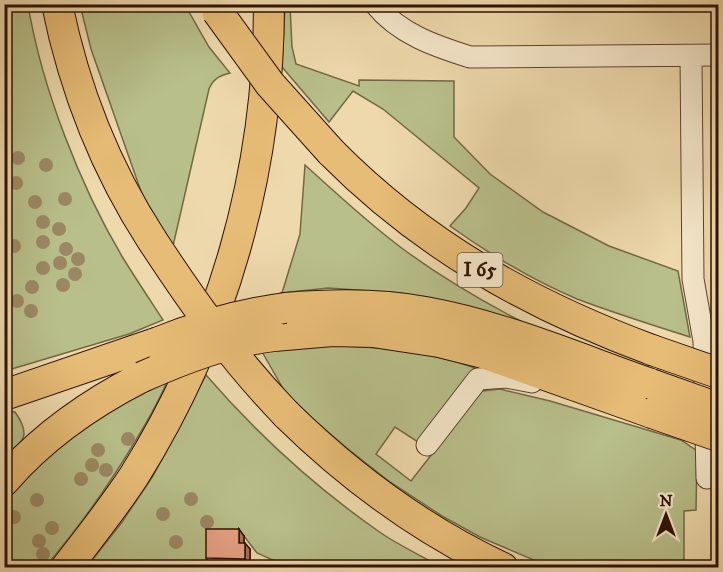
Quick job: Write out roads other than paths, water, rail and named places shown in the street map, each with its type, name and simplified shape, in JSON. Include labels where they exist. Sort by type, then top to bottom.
[{"type":"highway","points":[[57,4],[61,26],[79,83],[102,149],[119,186],[195,306],[218,336],[286,414],[337,461],[397,507],[467,550],[503,567]]},
{"type":"highway","points":[[66,567],[111,509],[148,451],[188,377],[216,310],[238,241],[254,170],[267,73],[268,4]]},
{"type":"highway","name":"I 65","points":[[215,8],[270,84],[331,152],[360,182],[437,242],[480,270],[559,312],[652,350],[718,373]]},
{"type":"highway","points":[[4,395],[207,324],[285,308],[359,305],[426,312],[501,332],[651,399],[718,436]]},
{"type":"highway","points":[[4,481],[47,439],[73,418],[94,403],[142,377],[208,350],[250,339],[274,336],[353,331],[417,337],[483,353],[609,398],[651,399],[718,408]]},
{"type":"street","points":[[375,4],[386,18],[411,34],[436,46],[470,57],[718,56]]},
{"type":"street","points":[[691,56],[693,279],[704,341],[707,478]]},
{"type":"street","points":[[428,445],[478,379],[506,377],[609,398]]}]
